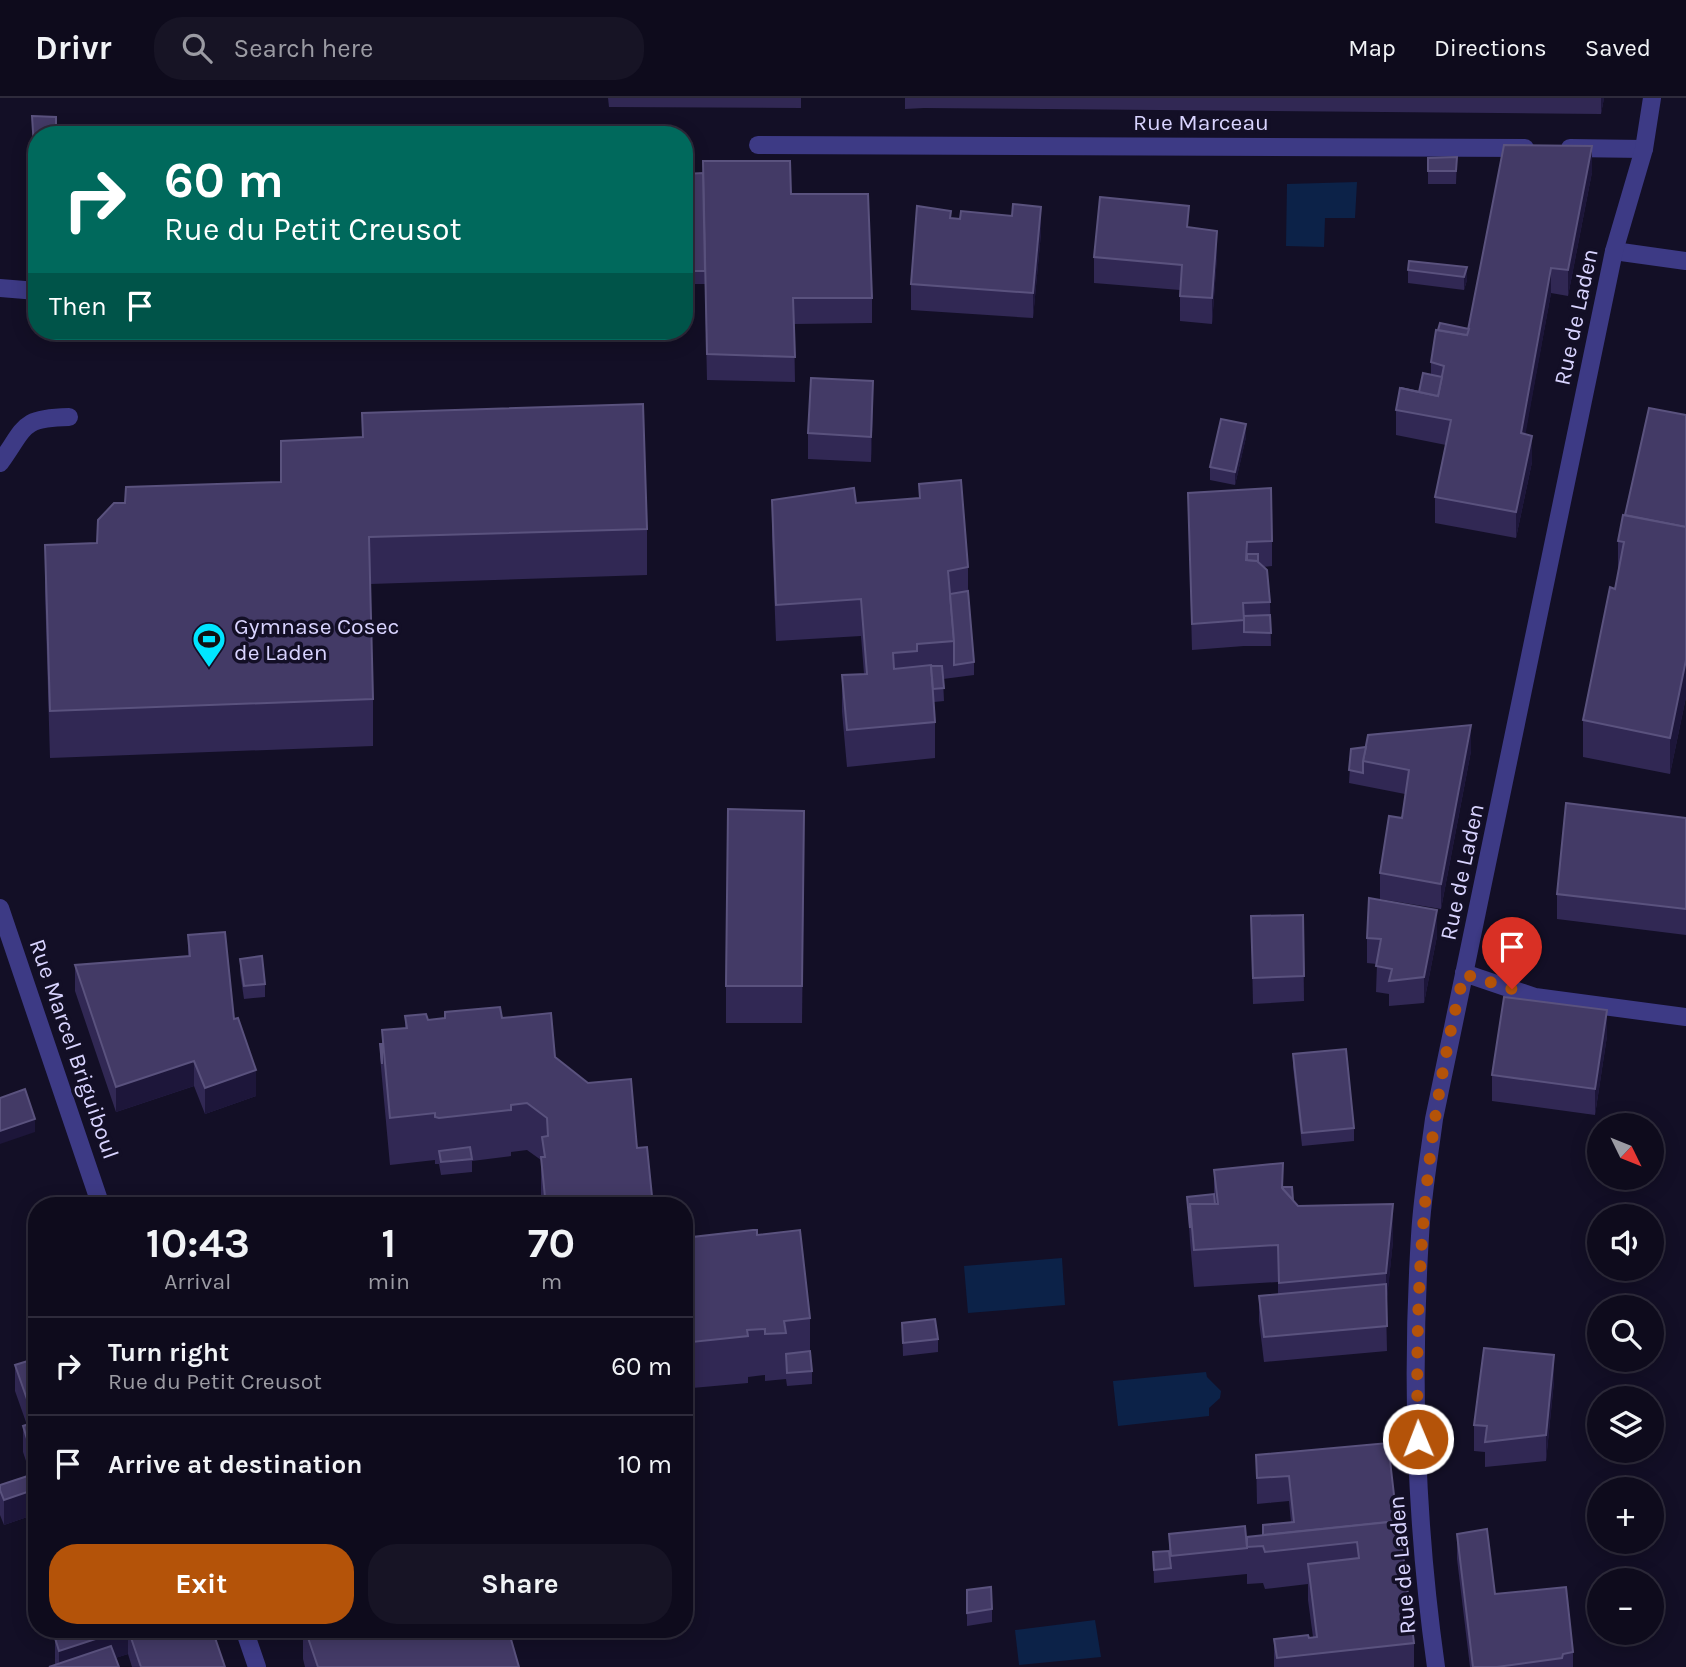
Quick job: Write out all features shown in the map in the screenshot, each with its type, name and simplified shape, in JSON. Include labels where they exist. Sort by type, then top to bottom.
[{"type":"street","name":"Rue de Laden","points":[[1436,1667],[1418,1462],[1415,1348],[1420,1233],[1434,1119],[1614,251],[1644,149],[1652,98]]},
{"type":"street","name":"Rue Marceau","points":[[758,145],[1644,149]]},
{"type":"street","points":[[1614,251],[1686,261]]},
{"type":"street","points":[[0,288],[28,290]]},
{"type":"street","points":[[0,463],[19,433],[33,420],[69,417]]},
{"type":"street","name":"Rue Marcel Briguiboul","points":[[0,908],[98,1197]]},
{"type":"street","points":[[1464,974],[1535,997],[1686,1017]]},
{"type":"street","points":[[247,1638],[257,1667]]},
{"type":"water","points":[[1357,182],[1355,218],[1325,218],[1324,247],[1286,246],[1287,184]]},
{"type":"water","points":[[1062,1258],[1065,1305],[968,1313],[964,1266]]},
{"type":"water","points":[[1206,1372],[1207,1377],[1221,1391],[1220,1398],[1209,1408],[1209,1416],[1118,1426],[1113,1381]]},
{"type":"water","points":[[1095,1620],[1101,1657],[1019,1665],[1015,1630]]},
{"type":"building","points":[[32,116],[56,117],[56,126],[33,126]]},
{"type":"building","points":[[1504,145],[1592,146],[1568,270],[1551,268],[1521,433],[1532,436],[1516,512],[1435,497],[1451,420],[1396,410],[1400,388],[1438,396],[1444,366],[1431,362],[1436,330],[1467,335]]},
{"type":"building","points":[[1457,157],[1456,171],[1428,171],[1428,158]]},
{"type":"building","points":[[703,161],[790,161],[791,194],[868,194],[872,298],[793,298],[795,357],[707,354]]},
{"type":"building","points":[[703,173],[705,271],[693,271],[693,174]]},
{"type":"building","points":[[1100,197],[1189,206],[1187,227],[1217,231],[1212,298],[1180,296],[1182,265],[1094,257]]},
{"type":"building","points":[[1013,204],[1041,207],[1033,293],[911,284],[917,206],[951,211],[950,218],[960,219],[961,211],[1012,216]]},
{"type":"building","points":[[1409,261],[1467,267],[1464,277],[1408,270]]},
{"type":"building","points":[[1440,323],[1469,329],[1467,335],[1438,330]]},
{"type":"building","points":[[1423,373],[1442,377],[1438,396],[1419,392]]},
{"type":"building","points":[[811,378],[873,381],[871,437],[808,433]]},
{"type":"building","name":"Gymnase Cosec de Laden","points":[[643,404],[647,529],[369,537],[373,699],[50,711],[45,545],[97,543],[98,520],[114,503],[125,503],[126,487],[281,482],[281,441],[363,437],[362,413]]},
{"type":"building","points":[[1649,408],[1686,415],[1686,527],[1625,515]]},
{"type":"building","points":[[1221,419],[1246,424],[1235,472],[1210,467]]},
{"type":"building","points":[[961,480],[968,567],[948,571],[954,641],[917,644],[917,651],[893,653],[894,669],[931,665],[935,722],[847,730],[842,675],[867,674],[861,599],[776,605],[772,500],[854,488],[856,503],[920,498],[919,484]]},
{"type":"building","points":[[1271,488],[1272,541],[1247,542],[1246,560],[1257,561],[1267,570],[1270,602],[1243,603],[1244,620],[1192,624],[1188,493]]},
{"type":"building","points":[[1623,515],[1686,527],[1686,660],[1670,738],[1583,720],[1610,587],[1615,589],[1624,542],[1618,541]]},
{"type":"building","points":[[1247,554],[1258,554],[1258,561],[1247,560]]},
{"type":"building","points":[[968,591],[974,662],[954,665],[950,594]]},
{"type":"building","points":[[1270,615],[1271,633],[1244,632],[1244,616]]},
{"type":"building","points":[[931,666],[942,666],[944,688],[933,689]]},
{"type":"building","points":[[1471,725],[1441,884],[1380,873],[1389,816],[1402,818],[1409,770],[1363,761],[1368,735]]},
{"type":"building","points":[[1366,747],[1363,773],[1349,770],[1351,749]]},
{"type":"building","points":[[1566,803],[1686,818],[1686,909],[1557,894]]},
{"type":"building","points":[[728,809],[804,811],[802,986],[726,986]]},
{"type":"building","points":[[1369,898],[1437,910],[1424,977],[1389,981],[1392,969],[1376,966],[1381,939],[1367,938]]},
{"type":"building","points":[[1303,915],[1304,976],[1253,978],[1251,916]]},
{"type":"building","points":[[225,932],[234,1019],[238,1018],[256,1070],[205,1088],[194,1061],[116,1087],[75,965],[190,956],[188,935]]},
{"type":"building","points":[[262,956],[265,984],[244,986],[240,959]]},
{"type":"building","points":[[1504,997],[1607,1010],[1595,1089],[1492,1075]]},
{"type":"building","points":[[500,1007],[502,1018],[551,1013],[555,1057],[588,1083],[631,1079],[637,1148],[647,1147],[652,1197],[545,1197],[541,1157],[545,1157],[542,1137],[548,1136],[547,1118],[527,1103],[511,1105],[511,1110],[439,1118],[435,1117],[435,1113],[390,1118],[382,1030],[407,1028],[405,1016],[426,1014],[428,1020],[445,1018],[445,1012]]},
{"type":"building","points":[[1346,1049],[1354,1128],[1302,1133],[1293,1054]]},
{"type":"building","points":[[25,1089],[35,1119],[0,1131],[0,1098]]},
{"type":"building","points":[[470,1147],[472,1159],[441,1162],[439,1151]]},
{"type":"building","points":[[1283,1163],[1282,1188],[1298,1206],[1393,1204],[1386,1273],[1279,1283],[1278,1245],[1194,1250],[1190,1204],[1218,1204],[1214,1170]]},
{"type":"building","points":[[1292,1187],[1293,1200],[1283,1189]]},
{"type":"building","points":[[1214,1194],[1215,1204],[1190,1204],[1190,1228],[1187,1197]]},
{"type":"building","points":[[757,1230],[757,1235],[800,1230],[810,1318],[784,1321],[786,1333],[765,1334],[765,1329],[747,1330],[748,1336],[693,1342],[693,1237]]},
{"type":"building","points":[[1386,1284],[1387,1326],[1264,1337],[1259,1296]]},
{"type":"building","points":[[935,1319],[938,1339],[903,1343],[902,1323]]},
{"type":"building","points":[[1484,1348],[1554,1355],[1546,1435],[1485,1442],[1487,1426],[1474,1425]]},
{"type":"building","points":[[810,1351],[812,1371],[787,1373],[786,1354]]},
{"type":"building","points":[[28,1361],[28,1402],[15,1365]]},
{"type":"building","points":[[28,1424],[28,1442],[23,1426]]},
{"type":"building","points":[[1388,1443],[1397,1521],[1263,1535],[1263,1525],[1294,1522],[1289,1476],[1257,1478],[1256,1455]]},
{"type":"building","points":[[28,1476],[28,1492],[4,1500],[0,1485]]},
{"type":"building","points":[[1399,1521],[1414,1643],[1277,1658],[1274,1639],[1308,1635],[1309,1638],[1317,1637],[1308,1564],[1359,1558],[1357,1542],[1265,1552],[1263,1546],[1247,1547],[1247,1537]]},
{"type":"building","points":[[1245,1526],[1247,1548],[1171,1556],[1169,1534]]},
{"type":"building","points":[[1487,1529],[1495,1594],[1566,1587],[1573,1652],[1563,1654],[1562,1658],[1497,1667],[1473,1667],[1457,1534]]},
{"type":"building","points":[[1169,1551],[1171,1568],[1154,1570],[1153,1552]]},
{"type":"building","points":[[991,1587],[992,1609],[967,1613],[967,1590]]},
{"type":"building","points":[[55,1638],[99,1638],[59,1651]]},
{"type":"building","points":[[131,1638],[215,1638],[225,1667],[141,1667]]},
{"type":"building","points":[[308,1638],[511,1638],[519,1667],[318,1667]]},
{"type":"building","points":[[111,1646],[119,1667],[49,1667]]},
{"type":"place","name":"Gymnase Cosec de Laden","points":[[209,669]]},
{"type":"route","points":[[1418,1439],[1415,1348],[1420,1233],[1434,1119],[1456,1006],[1464,974],[1512,989]]}]
